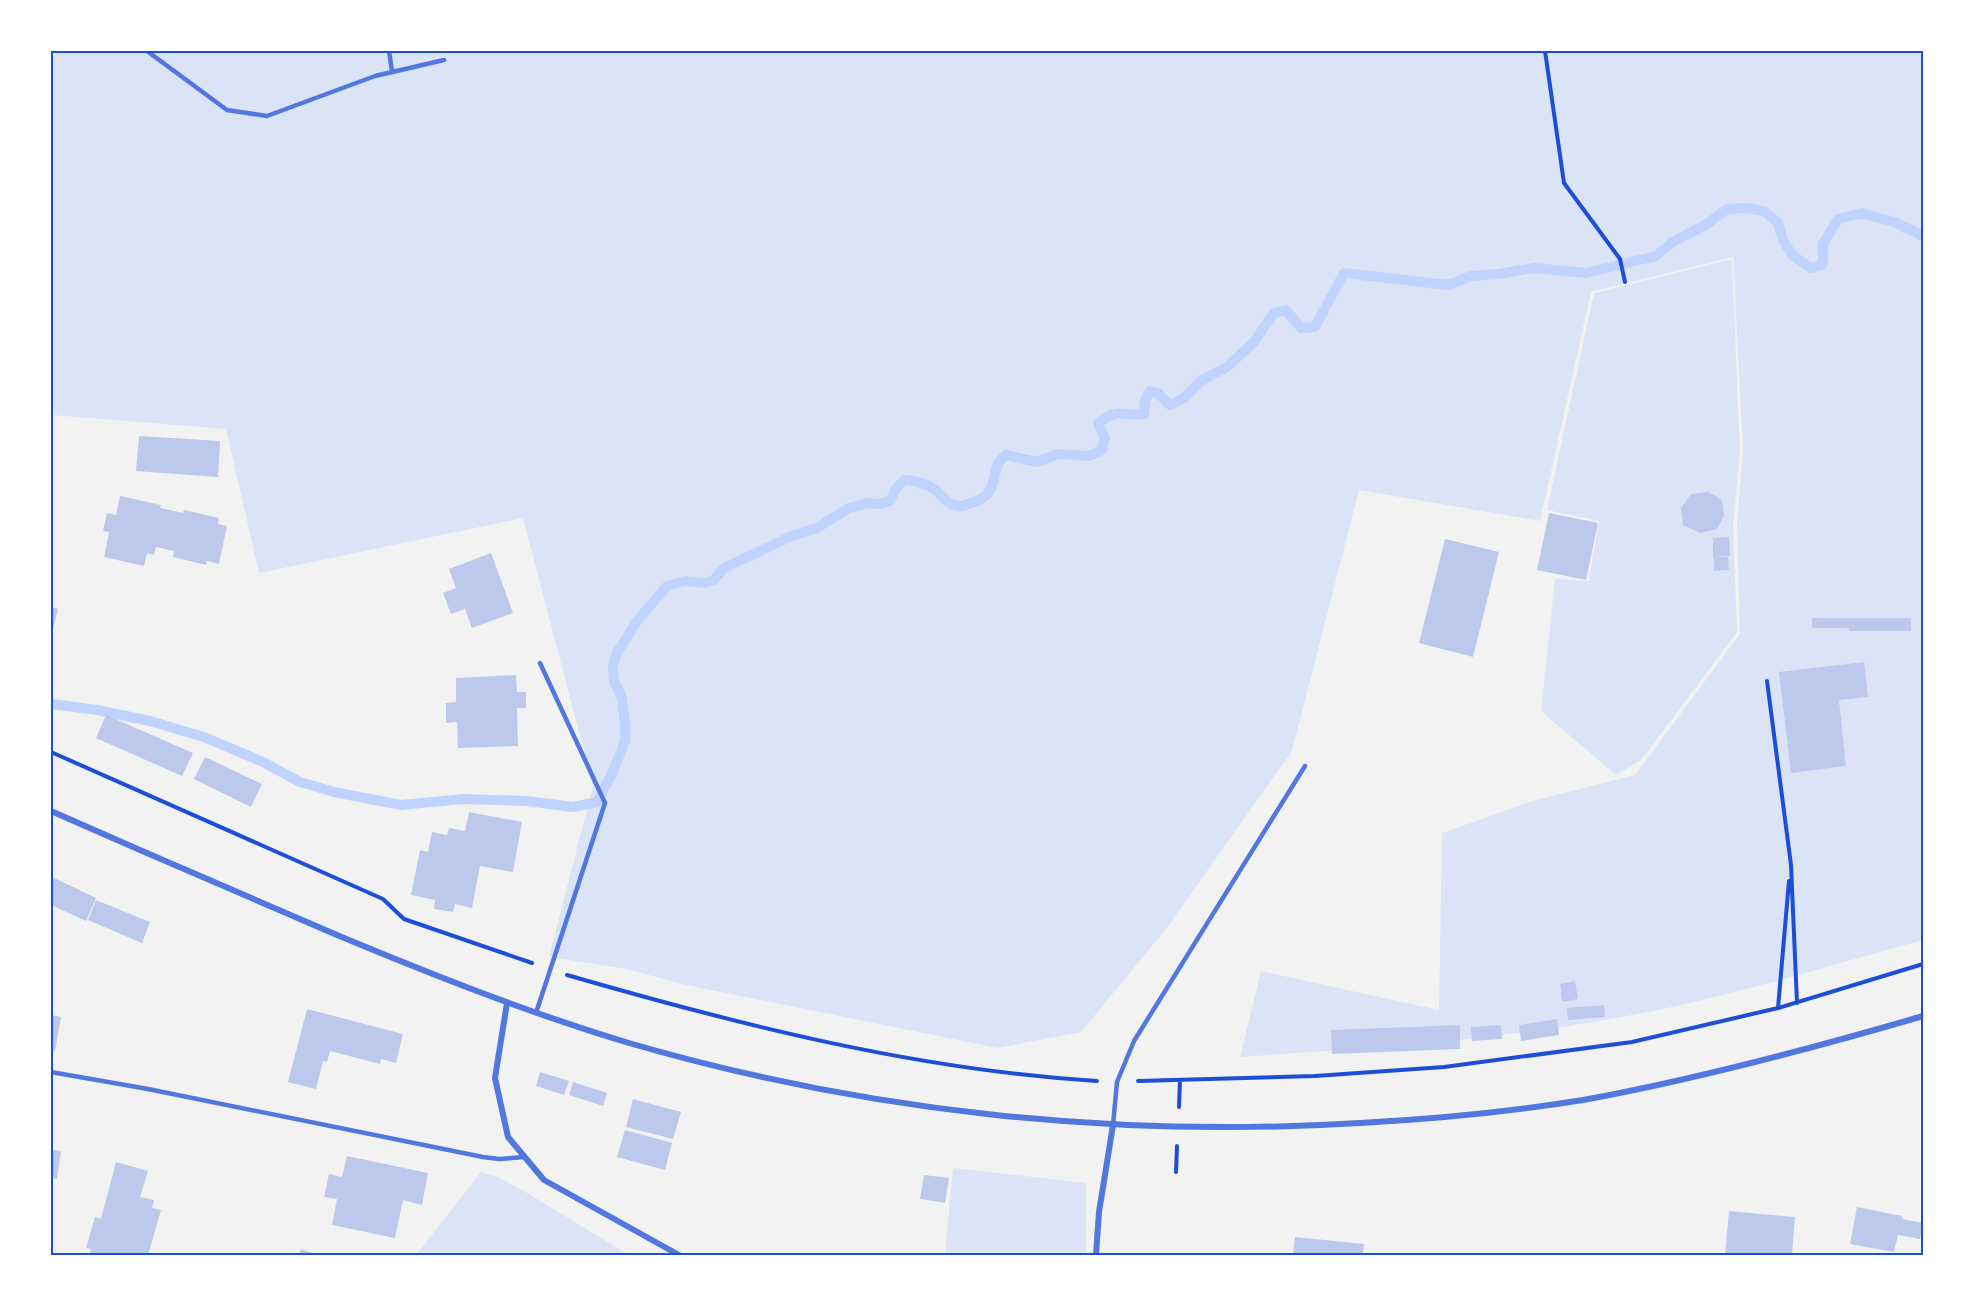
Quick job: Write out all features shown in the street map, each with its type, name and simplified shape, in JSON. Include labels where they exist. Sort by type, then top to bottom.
[{"type":"street","points":[[51,811],[434,976],[536,1013],[652,1049],[808,1087],[961,1112],[1178,1128],[1300,1126],[1431,1119],[1580,1100],[1700,1077],[1923,1016]]},
{"type":"street","points":[[507,1003],[495,1078],[508,1137],[544,1180],[679,1255]]},
{"type":"street","points":[[1096,1255],[1099,1212],[1113,1125]]},
{"type":"lane","points":[[147,51],[227,110],[267,116],[375,76],[444,60]]},
{"type":"lane","points":[[389,51],[392,71]]},
{"type":"lane","points":[[536,1013],[605,803],[540,663]]},
{"type":"lane","points":[[1113,1125],[1117,1082],[1134,1041],[1305,766]]},
{"type":"lane","points":[[51,1072],[148,1089],[483,1157],[499,1159],[525,1157]]},
{"type":"path","points":[[1545,51],[1564,183],[1620,259],[1625,282]]},
{"type":"path","points":[[1767,681],[1791,865],[1797,1003]]},
{"type":"path","points":[[51,752],[383,899],[404,919],[551,970],[689,1009],[798,1035],[922,1060],[1047,1078],[1117,1082],[1315,1076],[1444,1067],[1632,1042],[1797,1003],[1923,964]]},
{"type":"path","points":[[1778,1008],[1791,865]]},
{"type":"path","points":[[1179,1108],[1180,1080]]},
{"type":"path","points":[[1176,1172],[1177,1146]]},
{"type":"shaded area","points":[[51,51],[1923,51],[1923,940],[1689,1003],[1564,1027],[1379,1047],[1240,1057],[1261,971],[1439,1010],[1442,833],[1532,801],[1635,775],[1740,634],[1737,524],[1743,450],[1733,257],[1591,292],[1540,521],[1359,490],[1292,751],[1166,929],[1081,1032],[998,1048],[681,984],[627,969],[549,957],[593,786],[523,518],[259,573],[226,429],[51,415]]},
{"type":"shaded area","points":[[1732,259],[1740,451],[1733,526],[1737,632],[1641,760],[1616,775],[1541,711],[1555,579],[1589,581],[1599,521],[1547,510],[1594,293]]},
{"type":"shaded area","points":[[953,1168],[1086,1183],[1086,1255],[945,1255]]},
{"type":"shaded area","points":[[481,1172],[498,1177],[529,1194],[629,1255],[416,1255]]},
{"type":"building","points":[[139,436],[220,441],[218,477],[136,471]]},
{"type":"building","points":[[1708,492],[1722,500],[1724,516],[1717,529],[1700,533],[1683,525],[1681,508],[1691,494]]},
{"type":"building","points":[[120,496],[161,505],[160,508],[183,513],[184,510],[219,518],[218,524],[227,526],[219,564],[207,561],[206,565],[173,557],[174,551],[156,547],[154,555],[147,553],[144,566],[104,557],[109,532],[103,531],[107,513],[116,515]]},
{"type":"building","points":[[1549,513],[1598,523],[1586,580],[1537,570]]},
{"type":"building","points":[[1729,537],[1730,556],[1713,557],[1713,538]]},
{"type":"building","points":[[1445,539],[1499,552],[1473,657],[1419,643]]},
{"type":"building","points":[[491,553],[513,613],[472,628],[465,609],[451,614],[443,593],[456,588],[449,569]]},
{"type":"building","points":[[1714,557],[1728,557],[1729,570],[1714,571]]},
{"type":"building","points":[[51,607],[58,609],[52,632],[51,632]]},
{"type":"building","points":[[1812,618],[1911,618],[1911,631],[1849,631],[1849,628],[1812,628]]},
{"type":"building","points":[[1864,662],[1868,697],[1839,700],[1846,766],[1791,773],[1779,672]]},
{"type":"building","points":[[516,675],[517,692],[526,692],[526,708],[517,708],[518,746],[458,748],[457,722],[446,723],[446,703],[456,702],[456,678]]},
{"type":"building","points":[[106,715],[193,753],[182,776],[96,738]]},
{"type":"building","points":[[205,757],[262,784],[251,807],[194,779]]},
{"type":"building","points":[[469,812],[522,822],[513,872],[480,866],[472,908],[455,904],[453,912],[434,909],[435,900],[411,895],[420,850],[428,852],[432,832],[447,835],[449,828],[465,831]]},
{"type":"building","points":[[52,877],[96,898],[86,921],[51,905]]},
{"type":"building","points":[[96,900],[150,922],[142,943],[88,920]]},
{"type":"building","points":[[1575,981],[1578,999],[1562,1002],[1560,984]]},
{"type":"building","points":[[1604,1005],[1605,1017],[1568,1020],[1567,1008]]},
{"type":"building","points":[[307,1009],[403,1034],[396,1063],[381,1059],[380,1064],[330,1051],[327,1062],[323,1061],[316,1089],[288,1082]]},
{"type":"building","points":[[51,1015],[61,1017],[55,1051],[51,1050]]},
{"type":"building","points":[[1557,1019],[1559,1035],[1521,1041],[1519,1025]]},
{"type":"building","points":[[1460,1025],[1460,1049],[1332,1054],[1331,1030]]},
{"type":"building","points":[[1501,1025],[1502,1039],[1472,1041],[1471,1027]]},
{"type":"building","points":[[540,1072],[569,1081],[564,1095],[536,1086]]},
{"type":"building","points":[[573,1082],[607,1093],[603,1106],[569,1095]]},
{"type":"building","points":[[633,1099],[681,1112],[673,1139],[626,1127]]},
{"type":"building","points":[[625,1130],[672,1143],[665,1170],[617,1157]]},
{"type":"building","points":[[51,1149],[61,1151],[57,1179],[51,1178]]},
{"type":"building","points":[[347,1156],[428,1173],[422,1205],[403,1200],[395,1238],[332,1225],[337,1199],[324,1197],[329,1174],[342,1177]]},
{"type":"building","points":[[116,1162],[148,1171],[140,1197],[154,1200],[152,1208],[161,1210],[148,1255],[89,1255],[91,1249],[86,1248],[95,1217],[101,1219]]},
{"type":"building","points":[[924,1175],[949,1178],[945,1203],[920,1199]]},
{"type":"building","points":[[1857,1207],[1902,1216],[1902,1219],[1923,1223],[1920,1239],[1898,1235],[1894,1252],[1850,1244]]},
{"type":"building","points":[[1729,1211],[1795,1217],[1792,1255],[1725,1255]]},
{"type":"building","points":[[1295,1237],[1364,1244],[1363,1255],[1293,1255]]},
{"type":"building","points":[[301,1249],[318,1255],[299,1255]]},
{"type":"waterway","points":[[51,704],[97,710],[150,721],[204,737],[263,762],[300,782],[334,792],[401,805],[463,799],[527,801],[573,807],[597,802],[611,776],[625,741],[622,698],[614,681],[613,666],[617,653],[637,621],[667,586],[685,581],[704,583],[714,580],[724,568],[792,536],[817,528],[849,508],[867,503],[881,504],[890,501],[895,490],[904,480],[927,485],[949,502],[956,506],[963,506],[989,492],[997,467],[1006,455],[1037,462],[1058,454],[1089,456],[1102,450],[1105,438],[1098,423],[1117,413],[1144,414],[1145,400],[1150,391],[1158,393],[1170,405],[1184,398],[1202,380],[1227,367],[1254,342],[1274,313],[1286,310],[1301,328],[1315,327],[1344,273],[1448,285],[1471,276],[1534,268],[1586,273],[1656,256],[1671,243],[1707,224],[1727,209],[1746,208],[1764,211],[1778,223],[1783,240],[1792,255],[1811,268],[1823,264],[1823,244],[1838,219],[1862,213],[1894,222],[1923,236]]}]
